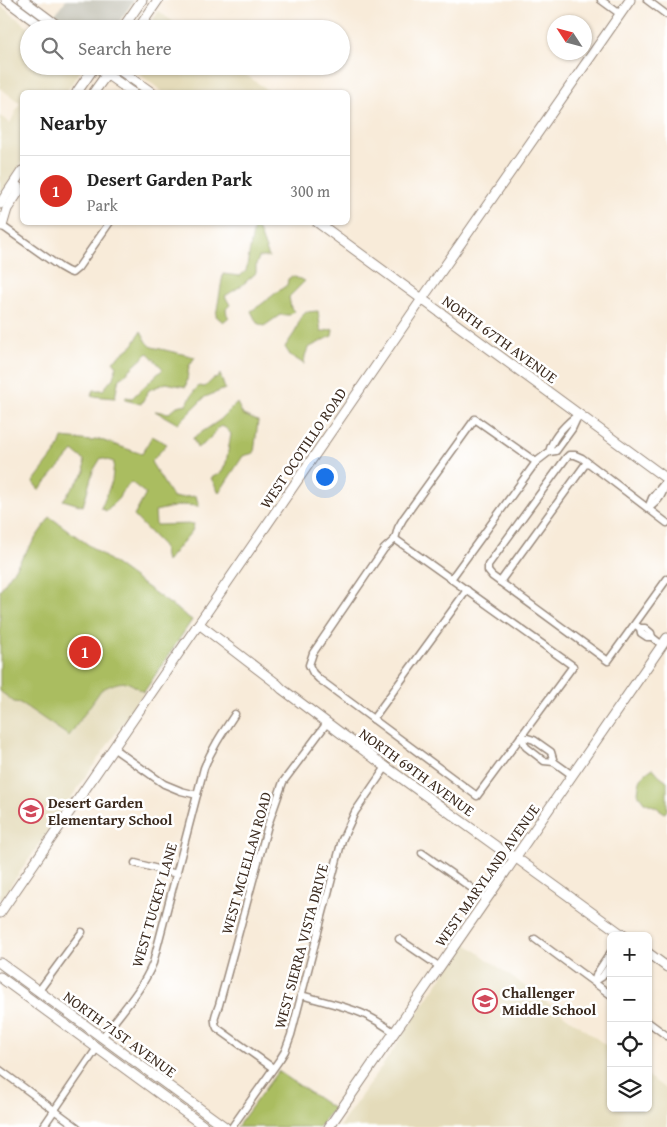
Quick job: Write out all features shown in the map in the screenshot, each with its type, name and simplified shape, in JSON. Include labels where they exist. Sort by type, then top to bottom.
[{"type":"street","points":[[6,0],[33,20]]},
{"type":"street","points":[[23,0],[50,20]]},
{"type":"street","points":[[128,20],[142,0]]},
{"type":"street","points":[[144,20],[158,0]]},
{"type":"street","points":[[601,0],[620,14]]},
{"type":"street","name":"WEST OCOTILLO ROAD","points":[[0,913],[630,0]]},
{"type":"street","points":[[647,0],[667,15]]},
{"type":"street","points":[[78,90],[89,75]]},
{"type":"street","points":[[95,90],[105,75]]},
{"type":"street","points":[[107,75],[129,90]]},
{"type":"street","points":[[126,75],[148,90]]},
{"type":"street","points":[[0,204],[20,174]]},
{"type":"street","points":[[1,228],[7,209],[19,191],[18,187],[14,184]]},
{"type":"street","points":[[1,228],[20,199]]},
{"type":"street","points":[[1,228],[72,273],[78,268],[108,225]]},
{"type":"street","name":"NORTH 67TH AVENUE","points":[[321,225],[667,480]]},
{"type":"street","points":[[451,579],[536,462],[549,452],[566,424],[579,414]]},
{"type":"street","points":[[395,539],[573,666],[477,796],[319,679],[312,673],[309,665],[313,652],[384,549],[395,539],[403,519],[475,419],[536,462]]},
{"type":"street","points":[[667,523],[587,462],[575,455],[569,455],[488,565],[488,571],[492,576],[608,660],[638,626],[667,579]]},
{"type":"street","points":[[500,582],[587,462]]},
{"type":"street","points":[[648,508],[657,503],[667,480]]},
{"type":"street","points":[[373,719],[467,590]]},
{"type":"street","name":"NORTH 69TH AVENUE","points":[[199,624],[386,767],[618,932]]},
{"type":"street","points":[[638,626],[651,632],[652,637],[665,641]]},
{"type":"street","name":"WEST MARYLAND AVENUE","points":[[329,1127],[665,641]]},
{"type":"street","name":"WEST TUCKEY LANE","points":[[102,1038],[146,978],[155,956],[204,768],[209,755],[235,714]]},
{"type":"street","name":"WEST MCLELLAN ROAD","points":[[274,1068],[217,1028],[214,1018],[221,999],[268,825],[283,782],[327,722]]},
{"type":"street","points":[[521,736],[526,747],[544,761],[554,762],[572,775]]},
{"type":"street","points":[[521,736],[534,740],[551,752],[554,762]]},
{"type":"street","points":[[113,748],[164,784],[197,795]]},
{"type":"street","name":"WEST SIERRA VISTA DRIVE","points":[[232,1127],[285,1051],[342,840],[355,812],[386,767]]},
{"type":"street","points":[[422,853],[487,899]]},
{"type":"street","points":[[135,863],[176,874]]},
{"type":"street","points":[[38,992],[82,932]]},
{"type":"street","points":[[399,939],[440,967]]},
{"type":"street","points":[[535,939],[607,992]]},
{"type":"street","points":[[652,956],[667,967],[667,976]]},
{"type":"street","points":[[594,982],[596,973],[607,958]]},
{"type":"street","name":"NORTH 71ST AVENUE","points":[[0,963],[225,1127]]},
{"type":"street","points":[[594,982],[602,977],[607,970]]},
{"type":"street","name":"NORTH 71ST AVENUE","points":[[0,977],[205,1127]]},
{"type":"street","points":[[301,995],[362,1013],[394,1033]]},
{"type":"street","points":[[652,1025],[667,1036]]},
{"type":"street","points":[[43,1127],[97,1048]]},
{"type":"street","points":[[0,1070],[77,1127]]},
{"type":"shaded area","points":[[66,0],[134,0],[120,20],[61,20],[53,17]]},
{"type":"shaded area","points":[[0,5],[20,21],[20,75],[78,75],[67,90],[20,90],[20,103],[0,88]]},
{"type":"shaded area","points":[[159,11],[171,20],[152,20]]},
{"type":"shaded area","points":[[141,75],[246,75],[267,90],[160,90]]},
{"type":"shaded area","points":[[20,103],[20,165],[0,195],[0,116],[10,123]]},
{"type":"shaded area","name":"Desert Garden Elementary School","points":[[120,683],[129,683],[144,692],[0,901],[0,691],[14,702],[25,706],[69,736],[101,690]]},
{"type":"shaded area","name":"Challenger Middle School","points":[[465,943],[607,1046],[607,1112],[652,1112],[652,1079],[667,1090],[667,1127],[339,1127]]},
{"type":"green space","points":[[254,227],[259,231],[269,257],[259,257],[256,273],[241,286],[225,296],[230,305],[226,309],[229,317],[223,322],[216,316],[223,274],[240,276],[246,271]]},
{"type":"green space","points":[[292,276],[305,281],[289,297],[291,308],[294,311],[290,315],[280,315],[264,326],[257,323],[251,311],[287,285],[288,279]]},
{"type":"green space","points":[[318,311],[321,332],[333,329],[332,336],[308,348],[304,364],[290,355],[285,347],[295,332],[301,317],[306,312]]},
{"type":"green space","points":[[141,331],[152,347],[195,357],[189,366],[186,387],[166,383],[149,390],[141,404],[125,400],[126,397],[132,398],[163,369],[148,353],[118,382],[115,398],[91,396],[94,390],[103,390],[113,378],[117,366],[113,361],[133,345]]},
{"type":"green space","points":[[220,374],[225,389],[205,397],[178,424],[155,411],[169,413],[177,406],[187,404],[199,386],[205,387],[213,379],[218,378]]},
{"type":"green space","points":[[237,403],[243,415],[258,421],[254,453],[243,456],[219,493],[211,478],[222,472],[226,463],[231,434],[224,427],[219,427],[209,439],[197,448],[193,438],[220,420]]},
{"type":"green space","points":[[152,436],[167,444],[151,462],[173,498],[196,496],[199,506],[182,505],[155,511],[156,525],[194,524],[192,531],[166,562],[163,546],[134,516],[146,494],[131,482],[106,511],[101,508],[112,481],[114,462],[101,458],[93,471],[83,506],[63,500],[85,472],[84,460],[73,451],[39,490],[33,482],[58,449],[62,438],[92,441],[98,439],[142,454]]},
{"type":"green space","points":[[50,517],[192,620],[144,692],[126,682],[101,690],[69,736],[25,706],[14,702],[0,691],[0,590]]},
{"type":"green space","points":[[653,768],[667,781],[667,810],[665,813],[644,802],[638,794],[641,779]]},
{"type":"green space","points":[[278,1071],[334,1109],[319,1127],[237,1127]]},
{"type":"place","name":"Desert Garden Park","points":[[85,652]]},
{"type":"place","name":"Desert Garden Elementary School","points":[[31,811]]},
{"type":"place","name":"Challenger Middle School","points":[[485,1001]]}]
